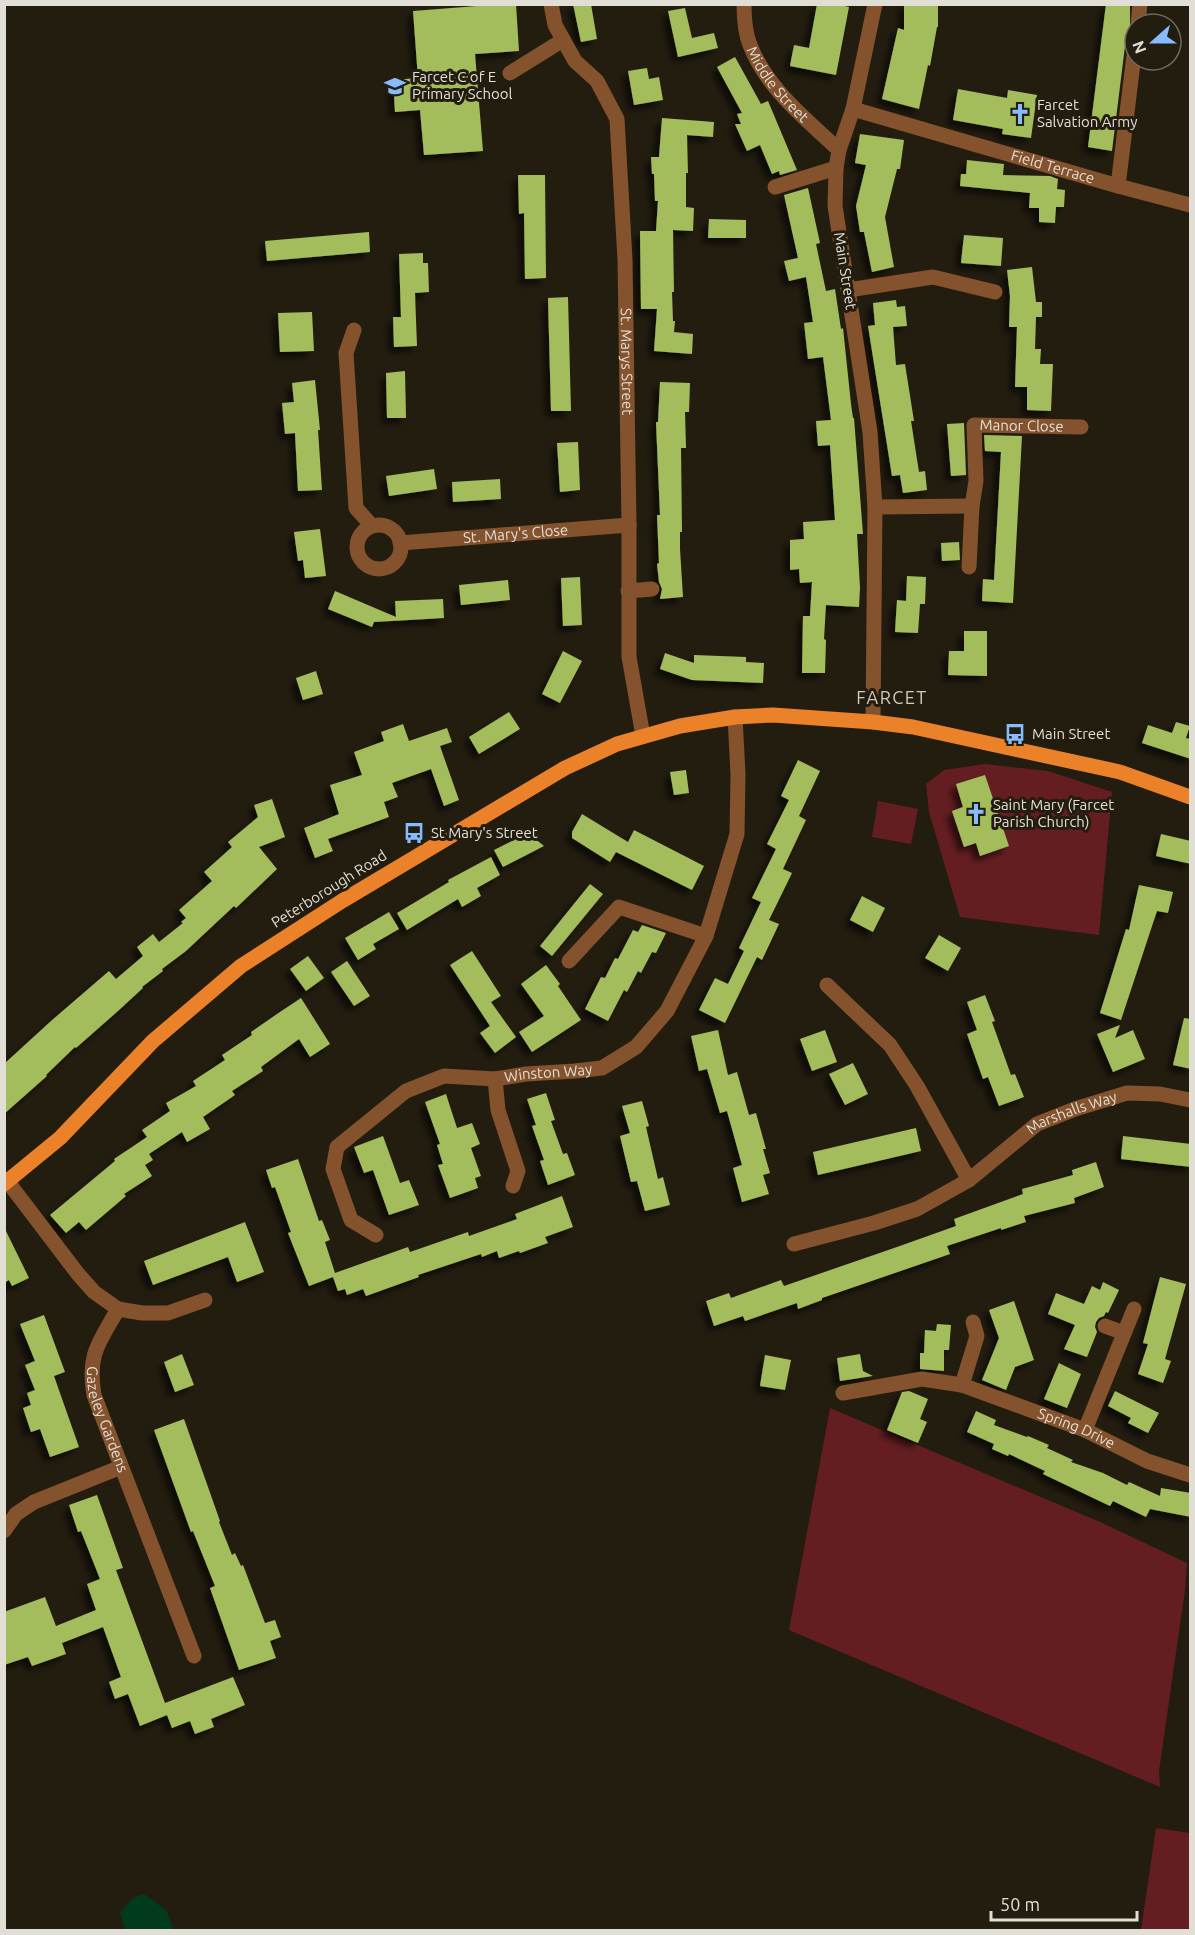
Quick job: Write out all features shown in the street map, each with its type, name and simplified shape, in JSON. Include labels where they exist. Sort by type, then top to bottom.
[{"type":"main road","name":"Peterborough Road","points":[[6,1183],[60,1138],[153,1041],[241,966],[333,907],[565,768],[617,744],[680,726],[735,717],[773,715],[873,722],[913,727],[1120,772],[1191,797]]},
{"type":"street","name":"St. Marys Street","points":[[550,4],[555,25],[575,61],[597,81],[617,119],[626,260],[629,657],[643,736]]},
{"type":"street","name":"Middle Street","points":[[744,4],[744,20],[749,44],[762,69],[783,98],[839,150]]},
{"type":"street","name":"Main Street","points":[[873,722],[875,507],[870,432],[835,206],[839,150],[853,109],[875,4]]},
{"type":"street","points":[[510,73],[563,40]]},
{"type":"street","points":[[1118,186],[1132,72]]},
{"type":"street","name":"Field Terrace","points":[[853,109],[1191,205]]},
{"type":"street","points":[[776,187],[836,168]]},
{"type":"street","points":[[848,290],[933,277],[994,292]]},
{"type":"street","points":[[354,330],[346,353],[356,508],[372,526]]},
{"type":"street","name":"Manor Close","points":[[969,567],[972,506],[976,481],[974,425],[1081,428]]},
{"type":"street","points":[[875,507],[972,506]]},
{"type":"street","name":"St. Mary's Close","points":[[400,543],[629,525]]},
{"type":"street","points":[[372,526],[387,526],[398,536],[400,543],[400,550],[394,562],[381,568],[367,565],[358,555],[357,548],[361,534],[372,526]]},
{"type":"street","points":[[628,591],[652,589]]},
{"type":"street","name":"Winston Way","points":[[376,1234],[351,1220],[333,1169],[337,1147],[406,1091],[444,1076],[495,1079],[526,1074],[602,1068],[640,1053],[667,1011],[706,936],[736,834],[738,774],[735,717]]},
{"type":"street","points":[[569,961],[619,906],[706,936]]},
{"type":"street","points":[[827,985],[890,1045],[917,1086],[969,1180]]},
{"type":"street","points":[[495,1079],[498,1110],[518,1171],[513,1186]]},
{"type":"street","name":"Marshalls Way","points":[[794,1244],[917,1209],[969,1180],[1037,1124],[1075,1109],[1127,1093],[1160,1094],[1191,1100]]},
{"type":"street","points":[[6,1183],[78,1274],[94,1292],[118,1309],[142,1313],[168,1313],[205,1299]]},
{"type":"street","name":"Gazeley Gardens","points":[[118,1309],[95,1350],[90,1373],[94,1395],[194,1656]]},
{"type":"street","points":[[1085,1430],[1134,1309]]},
{"type":"street","points":[[962,1385],[977,1336],[973,1322]]},
{"type":"street","points":[[1106,1326],[1124,1333]]},
{"type":"street","name":"Spring Drive","points":[[843,1393],[862,1396],[922,1379],[962,1385],[1085,1430],[1147,1461],[1191,1475]]},
{"type":"street","points":[[4,1531],[16,1514],[34,1502],[122,1467]]},
{"type":"shaded area","points":[[985,764],[1048,771],[1112,792],[1099,935],[960,917],[929,812],[926,784],[944,770]]},
{"type":"shaded area","points":[[878,801],[918,809],[911,844],[872,837]]},
{"type":"shaded area","points":[[830,1408],[1100,1522],[1187,1563],[1159,1771],[1160,1787],[789,1630]]},
{"type":"shaded area","points":[[1156,1828],[1190,1833],[1190,1930],[1141,1930]]},
{"type":"shaded area","points":[[144,1894],[166,1910],[174,1930],[125,1930],[120,1913],[133,1898]]},
{"type":"building","points":[[476,4],[516,4],[519,51],[475,54],[483,151],[424,155],[420,110],[395,112],[393,80],[418,78],[413,11],[477,6]]},
{"type":"building","points":[[573,4],[591,4],[597,39],[581,42]]},
{"type":"building","points":[[817,4],[837,4],[849,7],[836,75],[790,66],[794,45],[809,48]]},
{"type":"building","points":[[904,4],[938,4],[938,27],[919,109],[882,99],[898,28],[904,30]]},
{"type":"building","points":[[1106,4],[1130,4],[1130,12],[1123,12],[1123,62],[1112,151],[1088,147]]},
{"type":"building","points":[[685,8],[692,38],[714,33],[718,48],[678,57],[668,11]]},
{"type":"building","points":[[735,57],[761,104],[768,101],[797,170],[780,175],[779,171],[772,174],[760,145],[747,151],[735,124],[741,124],[737,114],[742,113],[717,67]]},
{"type":"building","points":[[647,68],[649,79],[659,77],[663,100],[634,105],[628,71]]},
{"type":"building","points":[[958,89],[1007,98],[1008,90],[1037,95],[1031,138],[1002,134],[1003,129],[953,120]]},
{"type":"building","points":[[662,118],[714,122],[713,137],[687,135],[686,207],[694,208],[693,231],[673,230],[674,332],[693,334],[692,354],[654,351],[657,309],[641,309],[640,231],[656,231],[658,201],[655,201],[651,157],[659,157]]},
{"type":"building","points":[[860,134],[904,140],[900,169],[897,169],[885,217],[894,267],[872,272],[864,232],[860,232],[856,206],[866,165],[855,163]]},
{"type":"building","points":[[967,160],[1004,164],[1003,175],[1050,176],[1058,179],[1057,189],[1065,190],[1064,207],[1056,207],[1055,223],[1039,222],[1039,208],[1029,208],[1030,193],[960,186],[961,174],[966,174]]},
{"type":"building","points":[[518,175],[545,175],[546,278],[525,279],[524,213],[519,214]]},
{"type":"building","points":[[808,188],[820,243],[816,244],[826,291],[835,289],[841,329],[843,328],[854,418],[863,534],[857,534],[859,607],[826,605],[825,673],[802,673],[803,616],[810,616],[812,582],[800,583],[799,569],[790,570],[790,540],[804,539],[803,522],[835,520],[830,445],[818,446],[816,421],[831,420],[823,357],[808,359],[804,323],[813,322],[806,277],[789,281],[784,261],[798,258],[784,195]]},
{"type":"building","points":[[709,219],[746,220],[746,238],[708,238]]},
{"type":"building","points":[[369,232],[370,252],[267,261],[265,241]]},
{"type":"building","points":[[964,235],[1003,238],[1001,266],[961,263]]},
{"type":"building","points":[[423,253],[423,263],[428,263],[429,292],[415,293],[417,346],[394,347],[393,317],[401,317],[399,254]]},
{"type":"building","points":[[1032,267],[1036,302],[1042,302],[1042,317],[1036,317],[1035,349],[1041,349],[1040,364],[1053,364],[1051,411],[1027,410],[1027,387],[1015,387],[1017,327],[1009,327],[1010,296],[1007,270]]},
{"type":"building","points":[[568,297],[571,411],[551,411],[548,298]]},
{"type":"building","points":[[896,300],[897,307],[905,306],[907,326],[893,327],[896,365],[905,364],[919,472],[925,471],[927,490],[903,493],[900,475],[892,476],[868,326],[875,325],[873,303]]},
{"type":"building","points":[[312,312],[314,351],[280,352],[278,313]]},
{"type":"building","points":[[405,371],[406,418],[387,418],[386,373]]},
{"type":"building","points":[[315,380],[320,430],[318,430],[322,490],[298,491],[295,433],[285,434],[282,403],[294,402],[292,383]]},
{"type":"building","points":[[660,382],[690,383],[689,412],[685,412],[686,448],[681,448],[682,532],[680,532],[680,549],[683,597],[660,599],[662,589],[657,564],[659,563],[657,515],[660,515],[656,422],[658,422]]},
{"type":"building","points":[[964,423],[966,475],[951,476],[947,424]]},
{"type":"building","points":[[984,435],[1022,436],[1013,603],[982,601],[983,579],[994,580],[1001,452],[985,451]]},
{"type":"building","points":[[578,442],[580,490],[560,492],[557,443]]},
{"type":"building","points":[[434,469],[437,489],[389,496],[386,476]]},
{"type":"building","points":[[500,479],[501,499],[453,502],[452,482]]},
{"type":"building","points":[[320,529],[326,576],[305,578],[303,560],[298,561],[294,532]]},
{"type":"building","points":[[959,542],[960,560],[942,561],[941,543]]},
{"type":"building","points":[[907,576],[926,577],[925,604],[920,604],[918,633],[895,632],[897,600],[906,601]]},
{"type":"building","points":[[580,577],[582,625],[563,626],[561,578]]},
{"type":"building","points":[[508,580],[510,600],[461,605],[459,585]]},
{"type":"building","points":[[335,591],[396,617],[395,601],[443,599],[444,618],[374,622],[372,627],[328,609]]},
{"type":"building","points":[[964,631],[987,631],[987,676],[948,675],[949,651],[964,651]]},
{"type":"building","points":[[563,651],[582,661],[560,703],[542,694]]},
{"type":"building","points":[[665,653],[694,663],[694,655],[746,657],[746,662],[764,663],[763,683],[692,680],[660,669]]},
{"type":"building","points":[[316,671],[323,694],[303,700],[296,678]]},
{"type":"building","points":[[509,712],[520,729],[479,754],[469,737]]},
{"type":"building","points":[[1176,722],[1190,726],[1186,738],[1191,739],[1191,759],[1142,743],[1148,725],[1172,733]]},
{"type":"building","points":[[403,724],[409,741],[447,728],[452,742],[440,746],[459,800],[444,806],[431,769],[392,783],[398,797],[384,802],[389,817],[328,839],[333,851],[315,858],[304,828],[339,814],[330,785],[362,775],[354,752],[384,741],[381,732]]},
{"type":"building","points":[[798,760],[820,771],[799,816],[806,820],[783,869],[792,873],[769,920],[779,924],[762,960],[757,957],[725,1023],[699,1010],[715,978],[728,984],[744,951],[739,948],[761,902],[752,898],[776,849],[767,844],[789,800],[781,796]]},
{"type":"building","points":[[686,770],[689,793],[674,795],[670,772]]},
{"type":"building","name":"Saint Mary (Farcet Parish Church)","points":[[985,775],[1009,846],[980,856],[976,843],[964,847],[952,811],[963,807],[956,784]]},
{"type":"building","points":[[272,799],[285,837],[259,847],[277,869],[236,908],[234,906],[186,951],[162,969],[163,971],[75,1047],[47,1076],[4,1114],[4,1064],[109,971],[116,979],[143,956],[137,947],[153,934],[159,942],[183,923],[181,922],[186,918],[179,910],[212,881],[204,872],[232,847],[228,842],[258,817],[254,805]]},
{"type":"building","points":[[582,814],[628,842],[634,830],[704,866],[692,890],[616,852],[610,862],[572,838],[572,832]]},
{"type":"building","points":[[528,833],[544,846],[503,867],[494,850]]},
{"type":"building","points":[[1161,834],[1191,841],[1191,864],[1156,856]]},
{"type":"building","points":[[491,857],[500,875],[477,888],[481,896],[462,907],[458,899],[407,930],[397,913],[449,882],[448,880]]},
{"type":"building","points":[[590,884],[603,894],[552,956],[540,946]]},
{"type":"building","points":[[1139,885],[1173,892],[1168,913],[1157,911],[1121,1020],[1100,1013],[1126,929],[1129,930]]},
{"type":"building","points":[[862,896],[885,908],[873,932],[850,920]]},
{"type":"building","points":[[389,912],[399,929],[373,944],[376,949],[358,960],[345,938]]},
{"type":"building","points":[[642,925],[666,933],[656,953],[652,952],[641,973],[638,971],[627,992],[624,990],[608,1021],[585,1009],[601,977],[605,978],[615,958],[618,959],[633,930],[638,932]]},
{"type":"building","points":[[939,935],[961,948],[948,971],[925,958]]},
{"type":"building","points":[[472,951],[501,996],[491,1002],[516,1037],[495,1053],[480,1033],[490,1026],[450,965]]},
{"type":"building","points":[[308,956],[324,978],[306,991],[290,969]]},
{"type":"building","points":[[347,961],[370,996],[354,1006],[331,972]]},
{"type":"building","points":[[546,965],[581,1020],[532,1052],[519,1032],[544,1016],[521,984]]},
{"type":"building","points":[[985,995],[1011,1075],[1015,1074],[1024,1097],[999,1106],[988,1077],[983,1079],[967,1034],[977,1030],[967,1002]]},
{"type":"building","points":[[301,998],[330,1044],[310,1057],[299,1039],[261,1067],[263,1071],[232,1091],[235,1095],[203,1117],[210,1129],[187,1142],[182,1132],[149,1154],[153,1160],[145,1165],[152,1176],[124,1194],[126,1196],[86,1230],[79,1222],[66,1233],[50,1215],[115,1161],[114,1159],[147,1137],[142,1130],[170,1111],[166,1103],[196,1086],[193,1081],[225,1060],[222,1055]]},
{"type":"building","points":[[1184,1018],[1191,1019],[1191,1069],[1173,1065]]},
{"type":"building","points":[[1120,1025],[1115,1038],[1133,1030],[1145,1059],[1113,1072],[1097,1034]]},
{"type":"building","points":[[718,1030],[728,1075],[737,1072],[749,1115],[756,1113],[770,1173],[763,1175],[769,1194],[742,1202],[733,1168],[742,1165],[727,1111],[720,1113],[707,1069],[699,1071],[691,1036]]},
{"type":"building","points":[[825,1030],[837,1062],[812,1071],[800,1039]]},
{"type":"building","points":[[853,1063],[868,1094],[845,1105],[829,1074]]},
{"type":"building","points":[[546,1093],[555,1120],[551,1121],[563,1154],[567,1153],[575,1175],[548,1185],[540,1161],[544,1160],[532,1126],[536,1125],[527,1099]]},
{"type":"building","points":[[446,1094],[457,1128],[472,1123],[480,1144],[471,1148],[481,1176],[475,1178],[478,1188],[450,1198],[438,1165],[443,1164],[437,1145],[440,1144],[425,1102]]},
{"type":"building","points":[[642,1101],[649,1126],[646,1127],[658,1179],[663,1177],[670,1205],[645,1211],[637,1181],[631,1182],[620,1136],[630,1133],[622,1106]]},
{"type":"building","points":[[916,1128],[921,1151],[818,1175],[813,1152]]},
{"type":"building","points":[[383,1136],[400,1183],[409,1180],[419,1205],[389,1215],[373,1170],[364,1173],[354,1147]]},
{"type":"building","points":[[1123,1136],[1191,1144],[1191,1167],[1121,1159]]},
{"type":"building","points":[[298,1159],[319,1221],[322,1220],[330,1240],[325,1242],[335,1273],[408,1247],[410,1252],[468,1232],[469,1236],[517,1219],[515,1214],[562,1196],[573,1227],[545,1237],[548,1243],[520,1253],[519,1251],[499,1258],[497,1251],[482,1257],[481,1254],[418,1275],[419,1277],[366,1296],[363,1289],[347,1295],[345,1289],[338,1291],[333,1277],[309,1286],[288,1233],[291,1232],[275,1187],[272,1188],[266,1170]]},
{"type":"building","points":[[1096,1162],[1104,1187],[1074,1198],[1075,1203],[1024,1216],[1026,1222],[947,1246],[950,1254],[822,1298],[822,1300],[798,1309],[797,1303],[745,1321],[743,1316],[714,1326],[706,1301],[729,1293],[731,1298],[781,1280],[784,1286],[956,1226],[954,1219],[1023,1194],[1022,1189],[1073,1175],[1072,1170]]},
{"type":"building","points":[[245,1222],[264,1272],[237,1282],[228,1257],[153,1285],[144,1261]]},
{"type":"building","points":[[4,1227],[29,1278],[12,1286],[9,1280],[4,1283]]},
{"type":"building","points":[[1160,1277],[1186,1284],[1165,1359],[1171,1361],[1163,1383],[1138,1374],[1148,1344],[1143,1343]]},
{"type":"building","points":[[1103,1282],[1119,1290],[1108,1313],[1106,1312],[1096,1322],[1097,1332],[1087,1357],[1064,1349],[1075,1325],[1048,1314],[1056,1293],[1084,1304],[1092,1286],[1100,1290]]},
{"type":"building","points":[[1014,1301],[1034,1360],[1015,1367],[1006,1390],[982,1380],[999,1338],[989,1310]]},
{"type":"building","points":[[44,1315],[65,1372],[54,1376],[79,1447],[50,1457],[40,1429],[31,1432],[23,1408],[31,1405],[27,1393],[35,1390],[25,1365],[35,1361],[20,1324]]},
{"type":"building","points":[[937,1324],[951,1325],[949,1350],[944,1350],[944,1371],[920,1369],[920,1353],[924,1353],[925,1330],[936,1331]]},
{"type":"building","points":[[182,1354],[194,1385],[175,1392],[164,1362]]},
{"type":"building","points":[[860,1354],[863,1371],[873,1376],[840,1381],[837,1358]]},
{"type":"building","points":[[765,1355],[791,1360],[785,1390],[760,1386]]},
{"type":"building","points":[[1059,1363],[1081,1374],[1067,1408],[1044,1399]]},
{"type":"building","points":[[909,1391],[928,1399],[920,1419],[927,1422],[918,1443],[887,1430],[902,1392]]},
{"type":"building","points":[[1115,1391],[1159,1413],[1148,1433],[1128,1423],[1131,1418],[1108,1406]]},
{"type":"building","points":[[976,1411],[996,1420],[994,1425],[1049,1445],[1047,1448],[1073,1460],[1071,1462],[1103,1473],[1127,1485],[1129,1482],[1160,1496],[1161,1488],[1191,1493],[1191,1517],[1150,1509],[1146,1517],[1113,1501],[1110,1506],[1043,1474],[1045,1471],[1009,1454],[1008,1456],[992,1449],[994,1444],[967,1432]]},
{"type":"building","points":[[184,1419],[232,1555],[235,1553],[241,1566],[243,1565],[265,1623],[275,1620],[281,1637],[270,1641],[276,1658],[239,1670],[210,1588],[215,1586],[193,1531],[191,1532],[154,1430]]},
{"type":"building","points":[[97,1495],[123,1568],[116,1570],[165,1703],[233,1677],[245,1705],[211,1719],[214,1727],[195,1734],[190,1721],[172,1728],[167,1715],[140,1726],[128,1694],[115,1699],[109,1682],[121,1677],[103,1627],[62,1643],[66,1654],[32,1666],[28,1657],[4,1665],[4,1612],[45,1597],[56,1626],[96,1610],[87,1584],[100,1579],[81,1531],[78,1532],[69,1505]]},
{"type":"place","name":"Farcet C of E Primary School","points":[[395,86]]},
{"type":"place","name":"Farcet Salvation Army","points":[[1020,114]]},
{"type":"place","name":"Main Street","points":[[1015,734]]},
{"type":"place","name":"Saint Mary (Farcet Parish Church)","points":[[976,814]]},
{"type":"place","name":"St Mary's Street","points":[[414,833]]},
{"type":"district","name":"FARCET","points":[[892,698]]}]
